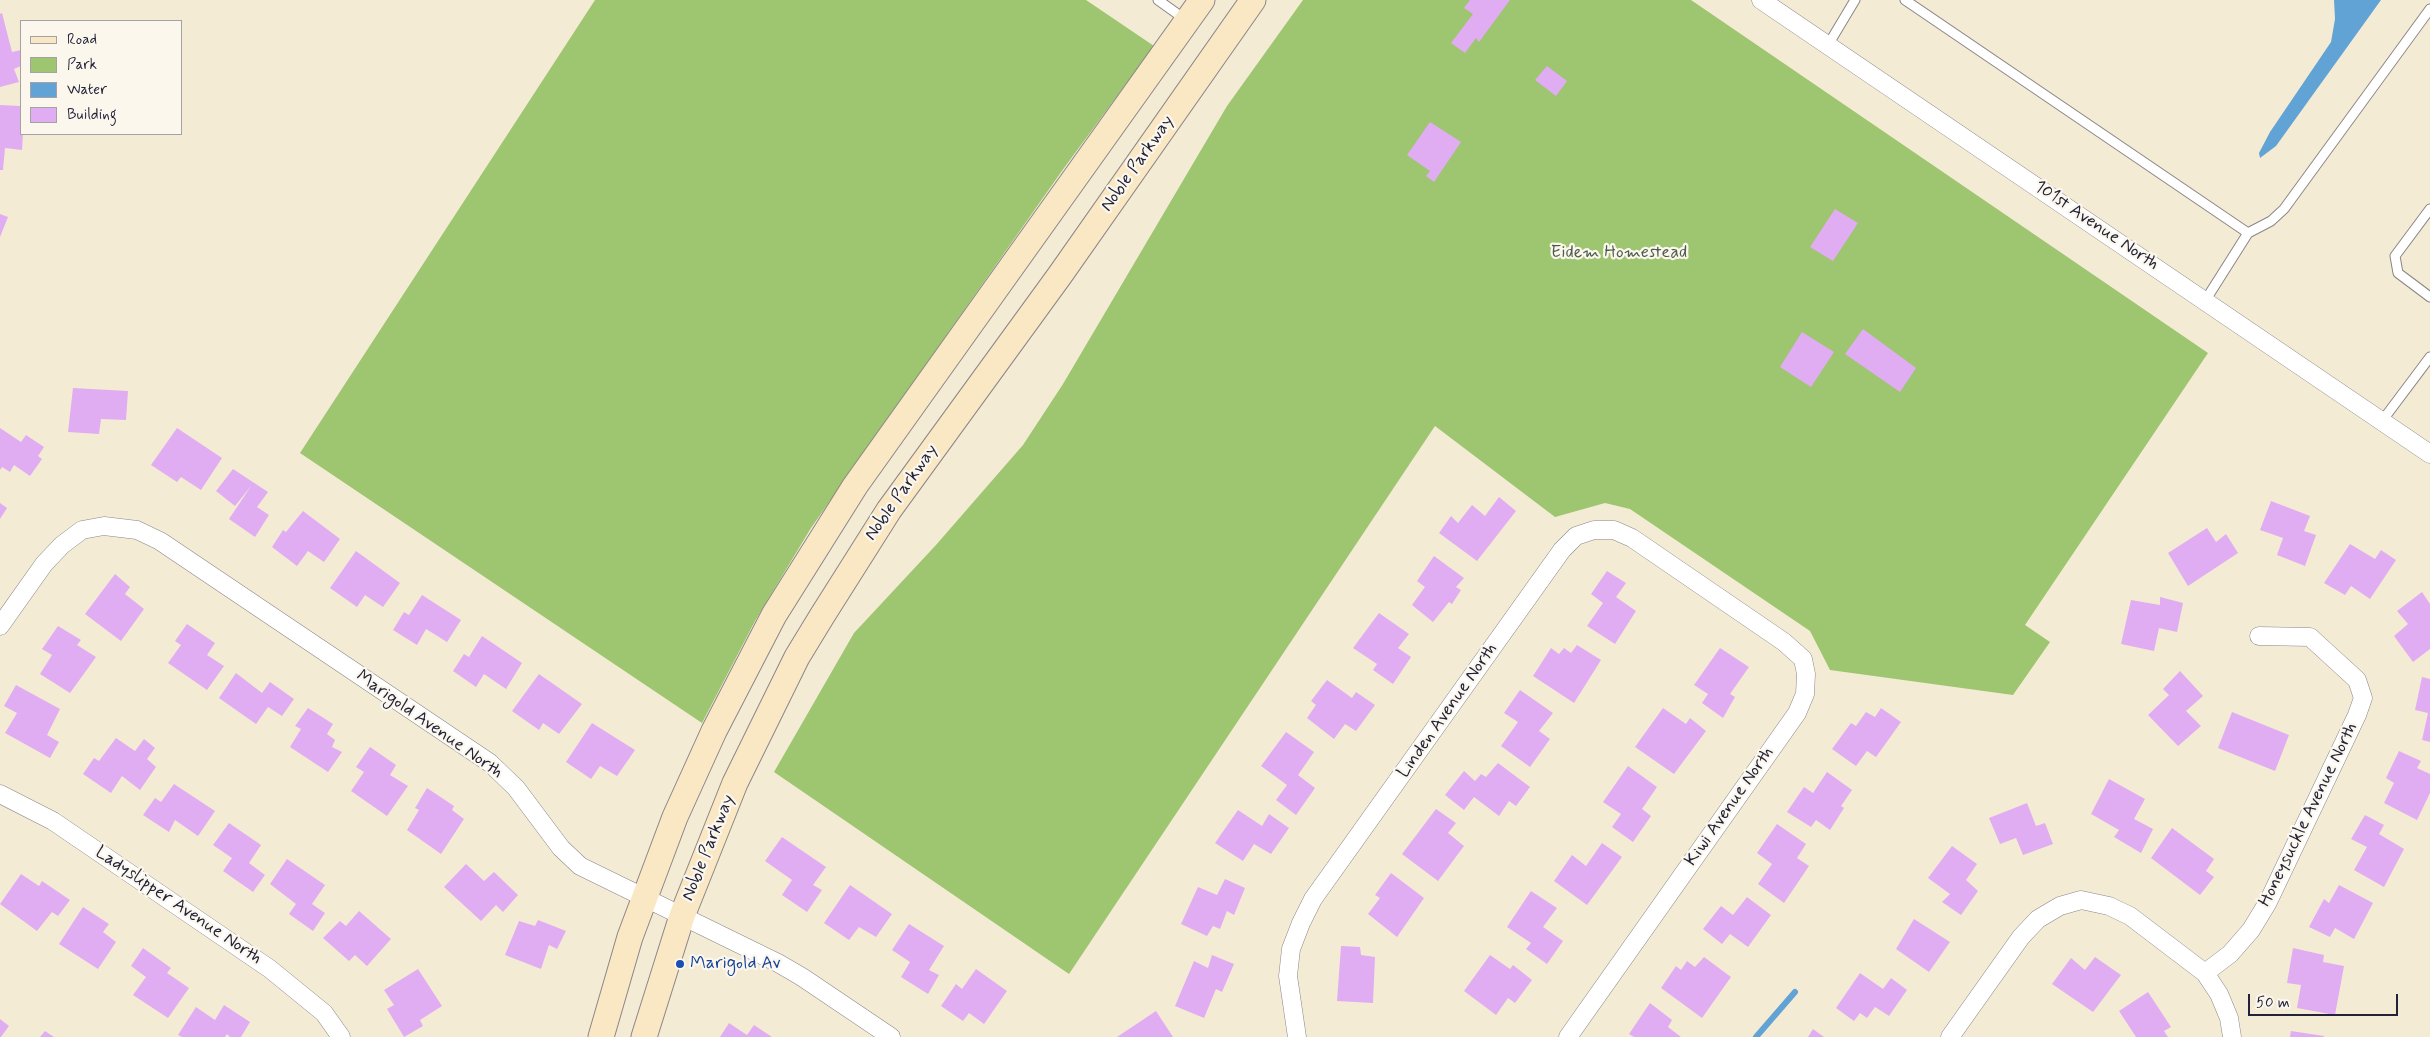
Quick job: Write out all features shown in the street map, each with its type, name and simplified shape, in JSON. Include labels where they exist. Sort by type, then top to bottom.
[{"type":"main road","points":[[601,1037],[619,972],[644,897],[675,817],[714,730],[761,638],[808,558],[860,478],[1202,0]]},
{"type":"main road","name":"Noble Parkway","points":[[644,1037],[682,916],[735,783],[798,657],[853,565],[889,510],[1060,275],[1253,0]]},
{"type":"street","name":"101st Avenue North","points":[[1761,0],[2430,454]]},
{"type":"street","name":"Marigold Avenue North","points":[[0,626],[44,564],[62,545],[82,530],[104,526],[137,530],[160,541],[490,763],[516,788],[561,848],[580,866],[802,977],[891,1037]]},
{"type":"street","name":"Linden Avenue North","points":[[1297,1037],[1288,976],[1291,949],[1313,899],[1562,550],[1576,536],[1594,530],[1614,530],[1632,538],[1714,594]]},
{"type":"street","name":"Kiwi Avenue North","points":[[1568,1037],[1797,713],[1805,694],[1806,674],[1803,658],[1784,642],[1714,594]]},
{"type":"street","name":"Honeysuckle Avenue North","points":[[2205,974],[2235,948],[2251,930],[2268,902],[2357,715],[2362,698],[2357,680],[2310,637],[2259,636]]},
{"type":"street","name":"Ladyslipper Avenue North","points":[[0,794],[53,821],[270,969],[324,1013],[341,1037]]},
{"type":"street","points":[[1950,1037],[2021,937],[2038,919],[2060,906],[2081,900],[2109,906],[2130,916],[2205,974],[2219,994],[2229,1018],[2232,1037]]},
{"type":"lane","points":[[1158,0],[1187,20]]},
{"type":"lane","points":[[1828,45],[1856,0]]},
{"type":"lane","points":[[1905,0],[2248,233]]},
{"type":"lane","points":[[2205,301],[2248,233],[2271,221],[2284,209],[2430,9]]},
{"type":"lane","points":[[2429,211],[2395,256],[2398,273],[2430,297]]},
{"type":"lane","points":[[2382,421],[2430,357]]},
{"type":"green space","points":[[595,0],[1086,0],[1154,46],[1064,168],[811,528],[755,621],[702,723],[300,453]]},
{"type":"green space","name":"Eidem Homestead","points":[[1303,0],[1691,0],[2208,353],[2025,625],[2050,642],[2013,695],[1830,670],[1810,631],[1630,509],[1605,503],[1555,517],[1435,426],[1069,974],[774,772],[854,633],[936,545],[1023,445],[1063,384],[1227,106]]},
{"type":"water","points":[[2334,0],[2381,0],[2276,146],[2260,158],[2259,153],[2270,132],[2331,42],[2335,19]]},
{"type":"building","points":[[1470,0],[1510,0],[1479,42],[1476,38],[1465,53],[1451,43],[1473,14],[1464,8]]},
{"type":"building","points":[[2,13],[12,52],[20,50],[20,66],[14,69],[19,82],[0,87],[0,14]]},
{"type":"building","points":[[1547,66],[1567,81],[1556,96],[1535,80]]},
{"type":"building","points":[[0,105],[20,106],[20,135],[23,135],[22,150],[5,148],[3,170],[0,170]]},
{"type":"building","points":[[1430,122],[1461,142],[1434,182],[1426,176],[1430,171],[1407,155]]},
{"type":"building","points":[[1835,209],[1858,223],[1833,261],[1810,247]]},
{"type":"building","points":[[0,214],[8,217],[0,237]]},
{"type":"building","points":[[1863,329],[1916,368],[1900,392],[1845,354]]},
{"type":"building","points":[[1802,332],[1834,352],[1811,387],[1780,367]]},
{"type":"building","points":[[73,388],[128,391],[126,420],[101,419],[99,434],[68,432]]},
{"type":"building","points":[[0,428],[21,442],[26,435],[44,447],[38,456],[42,459],[30,476],[14,465],[10,472],[2,467],[0,470]]},
{"type":"building","points":[[177,428],[222,458],[201,490],[181,477],[177,482],[151,465]]},
{"type":"building","points":[[233,469],[268,492],[257,507],[269,515],[255,537],[229,519],[251,486],[235,506],[216,491]]},
{"type":"building","points":[[1499,497],[1516,511],[1477,561],[1439,533],[1451,516],[1458,523],[1472,505],[1485,516]]},
{"type":"building","points":[[2271,501],[2310,516],[2304,531],[2316,535],[2305,566],[2277,555],[2283,538],[2260,530]]},
{"type":"building","points":[[0,503],[7,508],[0,519]]},
{"type":"building","points":[[303,511],[340,539],[324,562],[308,551],[297,566],[272,547],[283,530],[286,532]]},
{"type":"building","points":[[2207,528],[2216,542],[2226,534],[2238,553],[2188,586],[2168,553]]},
{"type":"building","points":[[2350,544],[2375,559],[2381,550],[2396,560],[2370,599],[2351,586],[2345,595],[2324,583]]},
{"type":"building","points":[[356,551],[400,583],[383,607],[365,595],[357,607],[330,588]]},
{"type":"building","points":[[1434,556],[1464,578],[1456,587],[1461,590],[1452,604],[1449,602],[1433,622],[1412,605],[1425,587],[1417,581]]},
{"type":"building","points":[[1607,571],[1626,583],[1616,597],[1636,611],[1615,644],[1587,626],[1603,603],[1591,594]]},
{"type":"building","points":[[115,574],[130,587],[125,594],[144,609],[121,641],[85,614]]},
{"type":"building","points":[[2422,592],[2430,604],[2430,649],[2413,662],[2394,636],[2408,624],[2397,611]]},
{"type":"building","points":[[422,595],[461,620],[447,642],[426,629],[417,645],[393,630],[404,612],[409,615]]},
{"type":"building","points":[[2160,597],[2183,603],[2177,632],[2159,628],[2154,651],[2121,644],[2131,600],[2160,605]]},
{"type":"building","points":[[1379,613],[1409,634],[1398,648],[1411,657],[1393,684],[1373,670],[1377,664],[1353,648]]},
{"type":"building","points":[[187,624],[215,643],[207,655],[224,666],[207,690],[168,663],[181,645],[175,641]]},
{"type":"building","points":[[58,626],[81,640],[77,645],[96,657],[70,693],[40,674],[52,655],[42,649]]},
{"type":"building","points":[[482,636],[522,663],[506,689],[484,674],[476,687],[453,671],[464,654],[469,657]]},
{"type":"building","points":[[1577,645],[1601,660],[1574,703],[1533,676],[1551,648],[1559,654],[1564,648],[1571,653]]},
{"type":"building","points":[[1720,648],[1749,667],[1730,694],[1735,697],[1723,718],[1702,703],[1708,694],[1694,685]]},
{"type":"building","points":[[2180,671],[2203,696],[2186,711],[2201,726],[2178,746],[2148,715],[2169,695],[2163,689]]},
{"type":"building","points":[[236,673],[262,693],[270,682],[294,699],[282,716],[268,707],[256,724],[219,698]]},
{"type":"building","points":[[539,674],[582,704],[559,734],[543,723],[539,730],[512,711]]},
{"type":"building","points":[[2422,677],[2430,679],[2430,742],[2422,740],[2428,713],[2415,710]]},
{"type":"building","points":[[1327,680],[1352,698],[1356,692],[1375,705],[1356,731],[1345,724],[1334,739],[1307,718],[1316,705],[1311,701]]},
{"type":"building","points":[[16,685],[60,709],[47,735],[59,742],[50,758],[5,733],[17,713],[4,706]]},
{"type":"building","points":[[1520,690],[1553,713],[1539,731],[1550,739],[1530,767],[1501,746],[1518,722],[1504,713]]},
{"type":"building","points":[[308,708],[333,724],[327,734],[335,740],[332,747],[342,752],[328,772],[290,747],[301,729],[295,726]]},
{"type":"building","points":[[1663,708],[1686,724],[1690,718],[1706,731],[1674,774],[1635,747]]},
{"type":"building","points":[[1881,708],[1901,722],[1876,757],[1867,751],[1856,766],[1832,749],[1851,723],[1856,726],[1866,712],[1875,717]]},
{"type":"building","points":[[2232,712],[2289,735],[2275,771],[2218,748]]},
{"type":"building","points":[[592,723],[635,750],[617,776],[600,766],[591,779],[566,762]]},
{"type":"building","points":[[1286,732],[1314,752],[1298,775],[1315,788],[1296,815],[1276,800],[1287,785],[1261,766]]},
{"type":"building","points":[[116,738],[135,751],[144,739],[155,748],[147,759],[156,767],[140,790],[122,776],[111,793],[83,774],[94,758],[99,761]]},
{"type":"building","points":[[370,747],[396,765],[390,775],[408,786],[387,816],[351,791],[364,772],[356,767]]},
{"type":"building","points":[[2399,751],[2421,761],[2417,768],[2430,774],[2430,793],[2417,820],[2384,803],[2394,783],[2386,778]]},
{"type":"building","points":[[1498,763],[1530,787],[1516,806],[1509,801],[1499,816],[1474,797],[1464,810],[1445,795],[1464,771],[1475,781],[1481,774],[1486,777]]},
{"type":"building","points":[[1628,766],[1657,787],[1642,809],[1651,816],[1633,842],[1612,827],[1621,814],[1603,802]]},
{"type":"building","points":[[1827,772],[1852,790],[1841,806],[1844,808],[1830,830],[1816,820],[1811,827],[1787,812],[1804,787],[1813,793]]},
{"type":"building","points":[[2109,779],[2145,799],[2134,819],[2153,829],[2141,853],[2114,837],[2119,830],[2091,814]]},
{"type":"building","points":[[174,784],[215,811],[198,836],[175,820],[169,832],[143,815],[155,798],[161,802]]},
{"type":"building","points":[[427,788],[454,806],[452,810],[464,819],[441,854],[407,830],[419,810],[415,808]]},
{"type":"building","points":[[2027,803],[2036,826],[2045,823],[2053,844],[2023,855],[2016,838],[2000,844],[1989,818]]},
{"type":"building","points":[[1436,809],[1456,823],[1448,833],[1464,846],[1438,881],[1402,854]]},
{"type":"building","points":[[1238,810],[1262,826],[1269,814],[1289,828],[1271,854],[1254,844],[1243,861],[1215,843]]},
{"type":"building","points":[[2365,815],[2384,825],[2379,834],[2404,849],[2384,887],[2354,870],[2367,847],[2351,839]]},
{"type":"building","points":[[229,823],[261,845],[249,863],[265,875],[253,892],[223,871],[232,858],[213,845]]},
{"type":"building","points":[[1777,824],[1806,844],[1797,858],[1809,866],[1784,903],[1758,884],[1772,864],[1757,853]]},
{"type":"building","points":[[2172,828],[2214,859],[2206,871],[2214,877],[2200,895],[2151,858]]},
{"type":"building","points":[[782,837],[826,867],[813,885],[822,890],[807,912],[782,895],[792,880],[765,861]]},
{"type":"building","points":[[1602,843],[1622,857],[1587,905],[1554,881],[1572,855],[1586,866]]},
{"type":"building","points":[[1952,846],[1977,864],[1966,880],[1978,891],[1961,915],[1942,902],[1950,894],[1928,878]]},
{"type":"building","points":[[287,859],[325,885],[312,904],[325,913],[313,931],[289,914],[296,904],[270,884]]},
{"type":"building","points":[[466,864],[484,881],[494,872],[518,895],[503,912],[496,905],[481,921],[444,887]]},
{"type":"building","points":[[1391,873],[1424,898],[1397,937],[1368,914],[1380,898],[1375,895]]},
{"type":"building","points":[[21,874],[39,886],[42,881],[70,900],[58,916],[52,912],[37,931],[0,904]]},
{"type":"building","points":[[1225,879],[1245,888],[1234,915],[1227,911],[1220,929],[1213,926],[1207,936],[1181,924],[1198,887],[1217,895]]},
{"type":"building","points":[[850,885],[892,914],[876,937],[859,927],[849,940],[824,923]]},
{"type":"building","points":[[2339,885],[2373,903],[2354,939],[2335,928],[2330,937],[2309,927],[2324,899],[2329,903]]},
{"type":"building","points":[[1531,891],[1557,908],[1543,927],[1563,941],[1547,964],[1526,949],[1531,943],[1507,927]]},
{"type":"building","points":[[1747,897],[1771,915],[1748,947],[1730,934],[1722,944],[1703,929],[1721,906],[1733,915]]},
{"type":"building","points":[[83,907],[109,924],[103,932],[116,942],[98,969],[59,944]]},
{"type":"building","points":[[359,911],[391,939],[367,966],[355,955],[349,961],[323,938],[340,921],[346,926]]},
{"type":"building","points":[[1914,919],[1950,942],[1929,972],[1896,949]]},
{"type":"building","points":[[538,920],[566,931],[557,949],[549,945],[541,969],[505,955],[519,921],[535,926]]},
{"type":"building","points":[[909,924],[944,946],[929,970],[939,975],[928,994],[901,977],[910,962],[892,950]]},
{"type":"building","points":[[1341,946],[1360,947],[1361,955],[1375,957],[1373,1003],[1337,1001]]},
{"type":"building","points":[[143,948],[171,968],[167,973],[189,988],[168,1018],[133,995],[146,977],[131,966]]},
{"type":"building","points":[[2293,948],[2324,955],[2323,962],[2344,966],[2335,1015],[2297,1008],[2301,985],[2287,983]]},
{"type":"building","points":[[1212,955],[1234,964],[1222,992],[1216,989],[1204,1018],[1175,1006],[1194,961],[1208,968]]},
{"type":"building","points":[[1490,955],[1510,969],[1513,965],[1532,980],[1515,1003],[1508,998],[1496,1015],[1464,991]]},
{"type":"building","points":[[1704,957],[1731,977],[1702,1018],[1661,988],[1676,966],[1681,970],[1687,961],[1695,967]]},
{"type":"building","points":[[2095,957],[2121,975],[2093,1012],[2052,984],[2071,958],[2085,970]]},
{"type":"building","points":[[418,969],[442,1006],[420,1020],[423,1026],[404,1037],[387,1009],[394,1005],[384,990]]},
{"type":"building","points":[[976,969],[1007,991],[984,1024],[969,1013],[963,1021],[941,1006],[956,984],[962,989]]},
{"type":"building","points":[[1860,973],[1883,989],[1891,978],[1907,990],[1889,1016],[1875,1007],[1867,1018],[1860,1013],[1854,1021],[1836,1008]]},
{"type":"building","points":[[2148,992],[2171,1027],[2164,1031],[2168,1037],[2136,1037],[2119,1011]]},
{"type":"building","points":[[1650,1003],[1672,1020],[1668,1027],[1681,1037],[1634,1037],[1629,1034]]},
{"type":"building","points":[[224,1005],[250,1022],[241,1037],[230,1037],[227,1034],[225,1037],[182,1037],[178,1035],[196,1007],[215,1020]]},
{"type":"building","points":[[1156,1011],[1173,1037],[1117,1037]]},
{"type":"building","points":[[0,1019],[9,1026],[1,1037],[0,1037]]},
{"type":"building","points":[[729,1023],[747,1035],[754,1025],[772,1037],[720,1037]]},
{"type":"building","points":[[1813,1029],[1824,1037],[1808,1037]]},
{"type":"building","points":[[45,1031],[54,1037],[40,1037]]},
{"type":"building","points":[[2291,1031],[2324,1036],[2324,1037],[2290,1037]]},
{"type":"waterway","points":[[1756,1037],[1795,992]]},
{"type":"place","name":"Marigold Av","points":[[680,964]]}]
